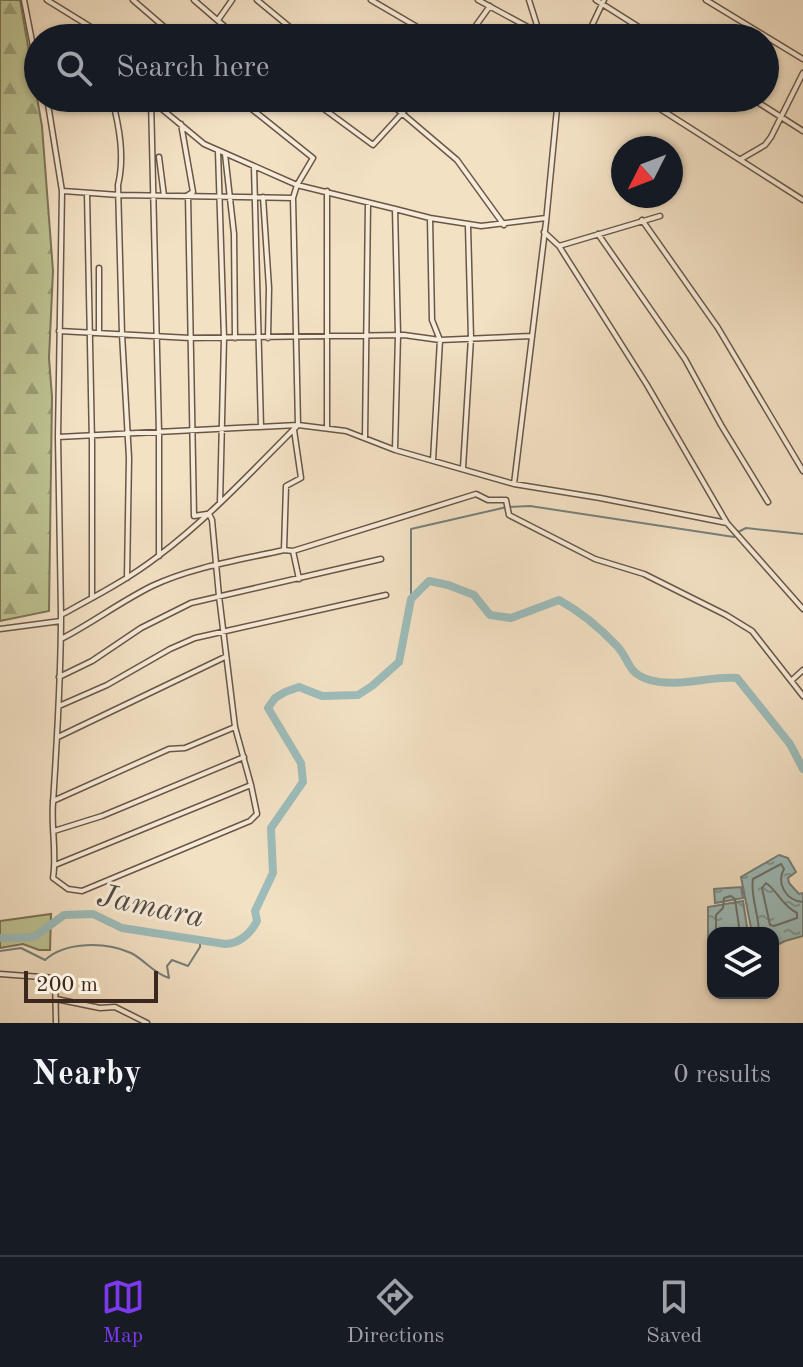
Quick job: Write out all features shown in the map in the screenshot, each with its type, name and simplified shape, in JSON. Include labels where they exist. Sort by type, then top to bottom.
[{"type":"street","points":[[24,0],[29,24]]},
{"type":"street","points":[[47,0],[86,24]]},
{"type":"street","points":[[133,0],[161,24]]},
{"type":"street","points":[[194,0],[222,24]]},
{"type":"street","points":[[218,20],[232,0]]},
{"type":"street","points":[[257,0],[286,24]]},
{"type":"street","points":[[371,0],[412,24]]},
{"type":"street","points":[[478,0],[525,24]]},
{"type":"street","points":[[529,0],[536,24]]},
{"type":"street","points":[[596,0],[635,24]]},
{"type":"street","points":[[706,0],[745,24]]},
{"type":"street","points":[[593,24],[603,2]]},
{"type":"street","points":[[477,24],[490,6]]},
{"type":"street","points":[[779,44],[803,59]]},
{"type":"street","points":[[740,160],[765,145],[803,74]]},
{"type":"street","points":[[49,112],[62,191],[58,437],[61,639],[53,801],[53,878],[76,892],[163,859],[250,821],[257,814],[235,727],[209,514]]},
{"type":"street","points":[[115,112],[122,169],[118,185],[127,435],[127,578]]},
{"type":"street","points":[[150,112],[159,556]]},
{"type":"street","points":[[166,112],[204,144],[297,185],[468,226],[504,225],[546,218]]},
{"type":"street","points":[[256,112],[313,158],[293,198],[296,427],[301,478],[286,486],[284,550]]},
{"type":"street","points":[[328,112],[373,145],[402,112],[457,160],[504,225]]},
{"type":"street","points":[[514,484],[556,112]]},
{"type":"street","points":[[665,112],[803,200]]},
{"type":"street","points":[[773,112],[803,131]]},
{"type":"street","points":[[181,124],[193,192],[188,195]]},
{"type":"street","points":[[218,151],[224,338],[220,503]]},
{"type":"street","points":[[225,154],[234,234],[235,338]]},
{"type":"street","points":[[159,157],[164,196]]},
{"type":"street","points":[[254,167],[261,427]]},
{"type":"street","points":[[62,191],[293,198]]},
{"type":"street","points":[[327,191],[327,427]]},
{"type":"street","points":[[87,193],[92,598]]},
{"type":"street","points":[[188,195],[194,516],[209,514]]},
{"type":"street","points":[[263,197],[269,288],[268,338]]},
{"type":"street","points":[[365,438],[368,203]]},
{"type":"street","points":[[395,209],[398,335],[395,450]]},
{"type":"street","points":[[559,246],[660,216]]},
{"type":"street","points":[[430,218],[432,320],[440,340],[433,460]]},
{"type":"street","points":[[642,220],[718,328],[803,471]]},
{"type":"street","points":[[463,468],[471,338],[468,226]]},
{"type":"street","points":[[544,232],[559,246],[647,385],[727,523],[803,609]]},
{"type":"street","points":[[598,234],[685,359],[768,502]]},
{"type":"street","points":[[99,268],[99,333]]},
{"type":"street","points":[[59,331],[190,338],[398,335],[440,340],[531,336]]},
{"type":"street","points":[[58,437],[261,427],[327,427],[514,484],[727,523]]},
{"type":"street","points":[[0,629],[61,618],[127,578],[209,514],[296,427]]},
{"type":"street","points":[[61,639],[154,585],[217,566],[284,550],[293,551],[476,494],[488,500],[506,500],[509,515],[543,534],[595,559],[644,574],[752,631],[803,696]]},
{"type":"street","points":[[293,551],[299,579]]},
{"type":"street","points":[[59,677],[92,661],[141,628],[191,603],[381,559]]},
{"type":"street","points":[[59,706],[107,685],[170,649],[223,630],[386,595]]},
{"type":"street","points":[[58,737],[226,657]]},
{"type":"street","points":[[791,681],[803,670]]},
{"type":"street","points":[[53,801],[169,749],[185,748],[235,727]]},
{"type":"street","points":[[54,831],[102,816],[244,757]]},
{"type":"street","points":[[55,865],[251,785]]},
{"type":"street","points":[[0,974],[55,978],[56,1023]]},
{"type":"street","points":[[56,999],[100,1008],[115,1007],[147,1023]]},
{"type":"green space","points":[[0,0],[20,0],[24,24],[24,112],[40,112],[53,271],[49,358],[52,397],[49,611],[0,621]]},
{"type":"green space","points":[[51,914],[50,950],[23,944],[0,948],[0,921]]},
{"type":"water","points":[[779,855],[788,858],[796,872],[788,878],[789,883],[799,894],[803,893],[803,936],[779,944],[779,927],[751,927],[741,877]]},
{"type":"water","points":[[741,887],[743,898],[715,903],[714,889]]},
{"type":"water","points":[[743,901],[747,927],[708,927],[708,907]]},
{"type":"waterway","points":[[411,599],[411,529],[507,507],[530,506],[734,537],[746,528],[803,534]]},
{"type":"waterway","name":"Jamara","points":[[0,938],[34,937],[64,915],[93,914],[122,928],[225,944],[244,937],[257,921],[255,911],[273,873],[271,828],[303,782],[301,763],[268,708],[275,698],[299,687],[322,696],[358,695],[372,686],[399,662],[411,599],[429,581],[474,595],[490,615],[511,618],[559,600],[597,627],[617,646],[633,670],[650,680],[672,683],[737,678],[790,744],[803,769]]},
{"type":"waterway","points":[[0,951],[21,948],[45,960],[64,949],[98,945],[131,953],[169,978],[167,966],[172,960],[188,966],[200,947],[200,941]]}]
